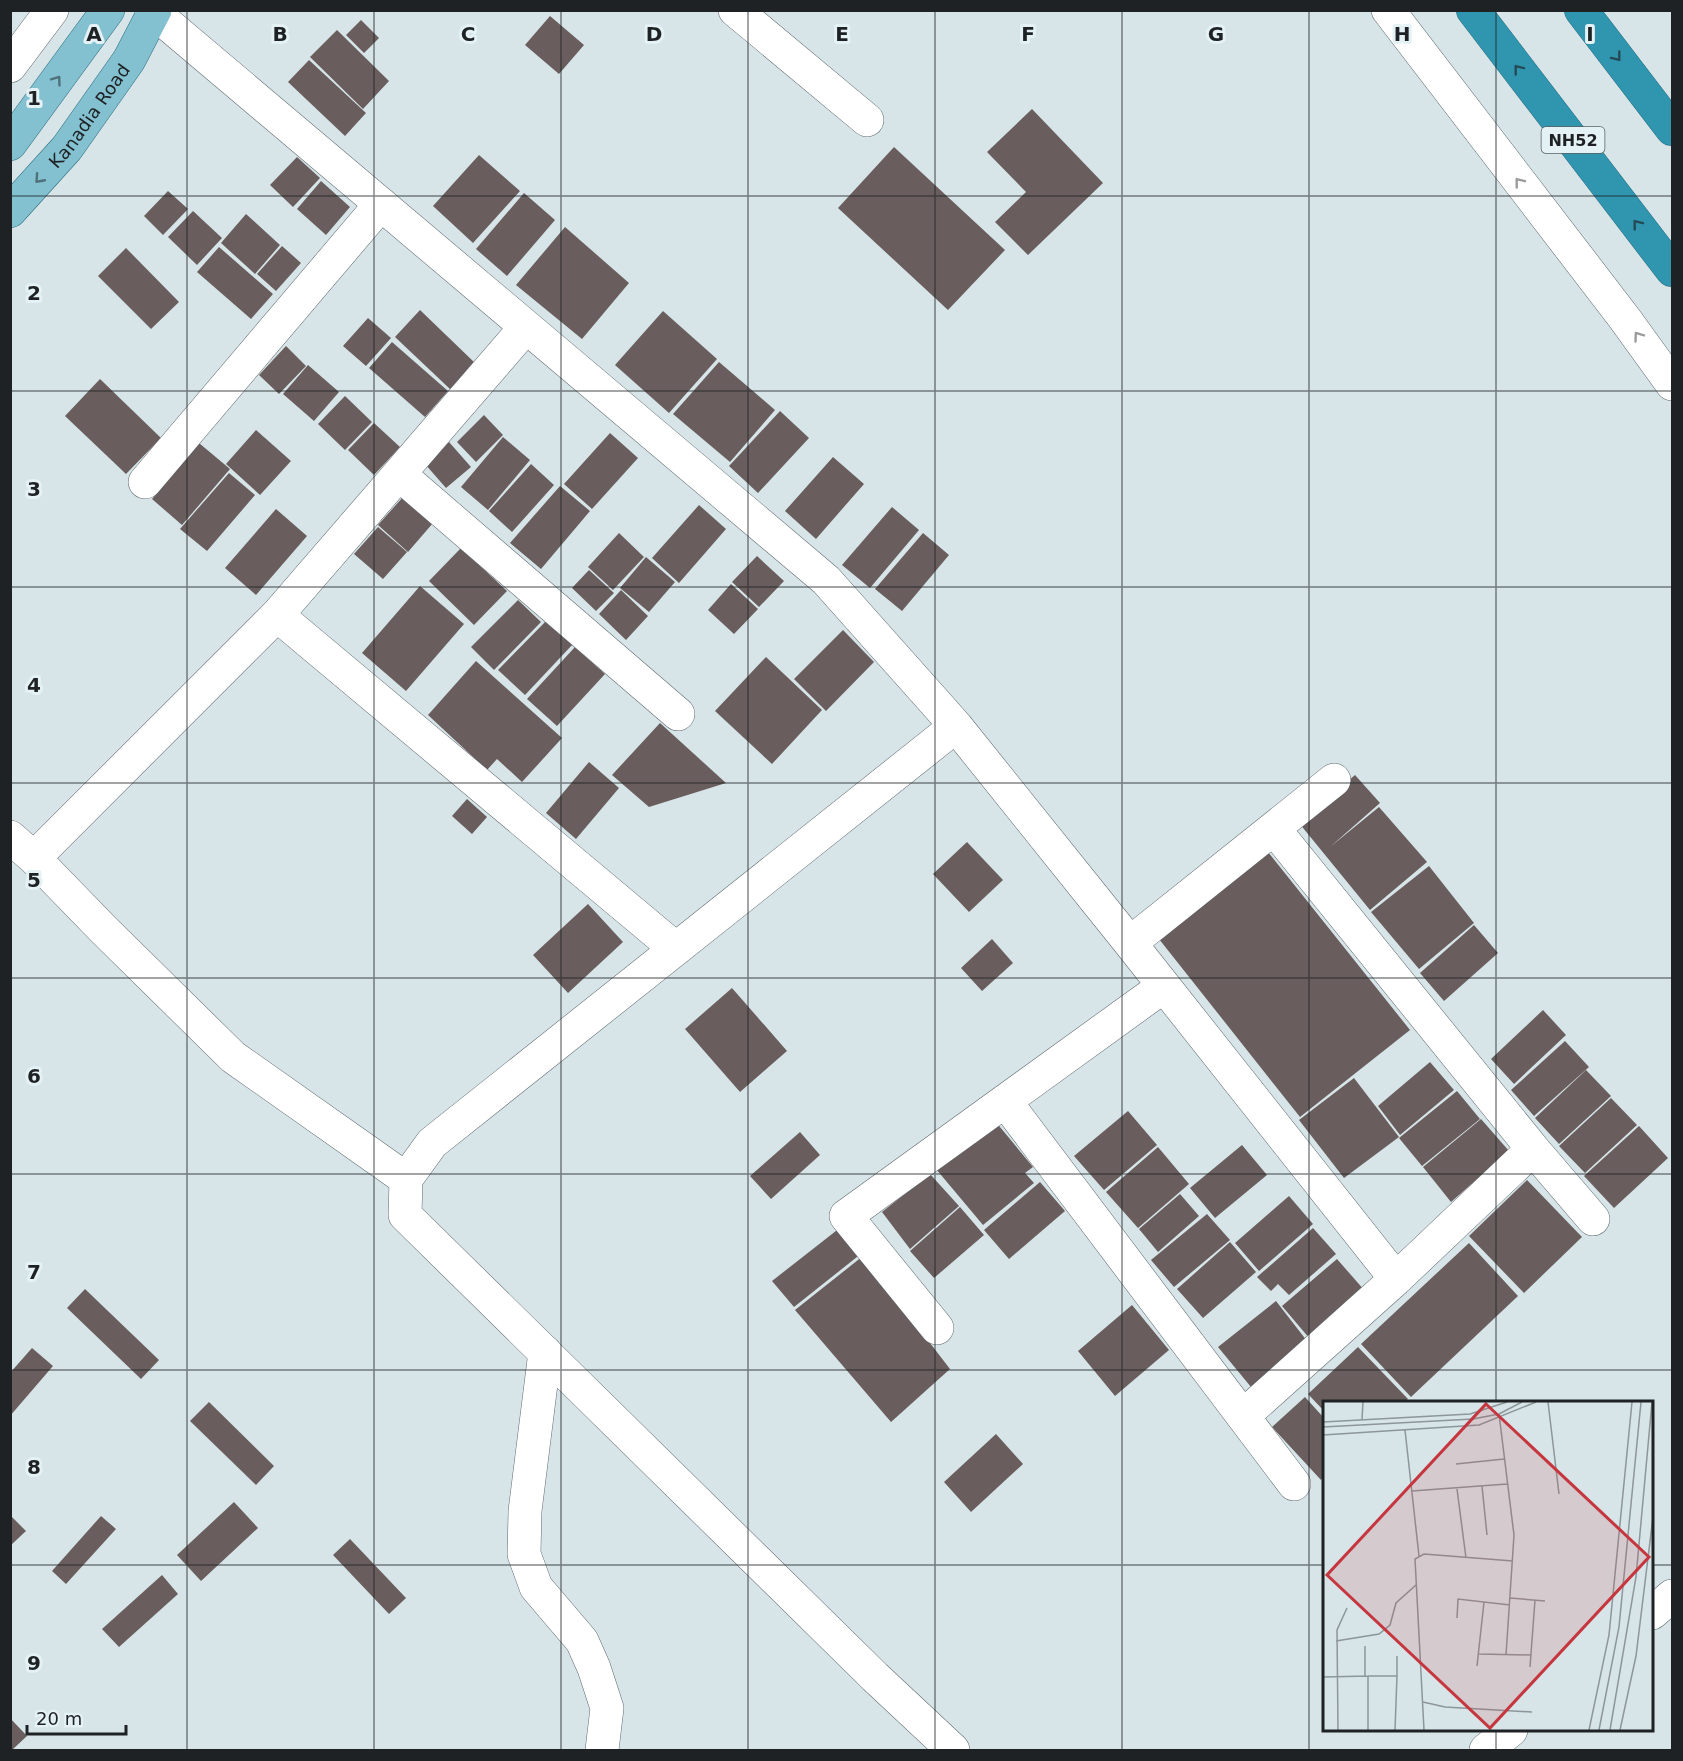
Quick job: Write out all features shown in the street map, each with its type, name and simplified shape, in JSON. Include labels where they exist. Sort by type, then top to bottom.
[{"type":"highway","name":"NH52","points":[[1473,10],[1672,270]]},
{"type":"highway","points":[[1581,10],[1672,129]]},
{"type":"main road","points":[[10,144],[108,10]]},
{"type":"main road","name":"Kanadia Road","points":[[10,211],[67,148],[129,60],[153,11]]},
{"type":"street","points":[[10,66],[52,10]]},
{"type":"street","points":[[735,10],[867,120]]},
{"type":"street","points":[[1388,10],[1625,319],[1672,384]]},
{"type":"street","points":[[153,11],[826,580],[956,726],[1396,1279]]},
{"type":"street","points":[[145,482],[381,204]]},
{"type":"street","points":[[406,1179],[233,1057],[22,848],[277,615],[526,327]]},
{"type":"street","points":[[399,474],[678,714]]},
{"type":"street","points":[[277,615],[676,950]]},
{"type":"street","points":[[953,1750],[866,1668],[405,1215],[406,1179],[432,1143],[956,726]]},
{"type":"street","points":[[1130,943],[1334,780]]},
{"type":"street","points":[[1274,829],[1533,1149],[1593,1219]]},
{"type":"street","points":[[938,1328],[846,1216],[1164,986]]},
{"type":"street","points":[[1005,1101],[1294,1484]]},
{"type":"street","points":[[1243,1416],[1396,1279],[1533,1149]]},
{"type":"street","points":[[545,1353],[525,1511],[524,1554],[536,1587],[582,1641],[594,1668],[607,1708],[602,1750]]},
{"type":"street","points":[[1653,1612],[1672,1596]]},
{"type":"street","points":[[1486,1750],[1510,1731]]},
{"type":"building","points":[[550,16],[584,45],[559,74],[525,45]]},
{"type":"building","points":[[361,20],[379,38],[364,53],[346,35]]},
{"type":"building","points":[[337,30],[389,81],[363,109],[310,57]]},
{"type":"building","points":[[309,60],[366,113],[345,136],[288,82]]},
{"type":"building","points":[[1032,109],[1103,183],[1028,255],[995,222],[1026,192],[987,152]]},
{"type":"building","points":[[894,147],[1005,250],[948,310],[838,208]]},
{"type":"building","points":[[479,155],[520,191],[473,243],[433,206]]},
{"type":"building","points":[[297,157],[320,178],[293,207],[270,185]]},
{"type":"building","points":[[321,181],[350,207],[326,235],[297,209]]},
{"type":"building","points":[[168,191],[188,209],[163,235],[144,216]]},
{"type":"building","points":[[524,193],[555,220],[507,276],[476,249]]},
{"type":"building","points":[[193,211],[222,238],[197,265],[168,237]]},
{"type":"building","points":[[246,214],[280,245],[255,274],[221,243]]},
{"type":"building","points":[[565,227],[629,283],[582,339],[516,285]]},
{"type":"building","points":[[282,246],[301,263],[276,291],[257,274]]},
{"type":"building","points":[[219,247],[273,294],[251,319],[197,272]]},
{"type":"building","points":[[126,248],[179,302],[151,329],[98,276]]},
{"type":"building","points":[[420,310],[475,363],[450,389],[395,337]]},
{"type":"building","points":[[663,311],[717,359],[669,413],[615,365]]},
{"type":"building","points":[[368,318],[391,338],[366,366],[343,346]]},
{"type":"building","points":[[392,342],[448,391],[425,417],[369,368]]},
{"type":"building","points":[[286,346],[306,366],[279,394],[259,375]]},
{"type":"building","points":[[719,362],[775,410],[730,462],[673,414]]},
{"type":"building","points":[[308,365],[339,392],[314,421],[283,394]]},
{"type":"building","points":[[100,379],[161,438],[126,474],[65,416]]},
{"type":"building","points":[[345,396],[372,422],[345,450],[318,424]]},
{"type":"building","points":[[780,411],[809,438],[758,493],[729,466]]},
{"type":"building","points":[[484,415],[503,435],[476,462],[457,442]]},
{"type":"building","points":[[374,423],[400,447],[374,475],[348,450]]},
{"type":"building","points":[[256,430],[291,461],[260,495],[226,464]]},
{"type":"building","points":[[610,433],[638,458],[592,509],[564,484]]},
{"type":"building","points":[[503,437],[530,460],[488,510],[461,487]]},
{"type":"building","points":[[449,442],[471,467],[446,488],[425,464]]},
{"type":"building","points":[[199,443],[230,469],[182,525],[152,499]]},
{"type":"building","points":[[833,457],[864,484],[816,539],[785,511]]},
{"type":"building","points":[[531,464],[554,485],[512,532],[489,511]]},
{"type":"building","points":[[229,473],[255,495],[207,551],[180,529]]},
{"type":"building","points":[[560,486],[590,511],[541,569],[510,543]]},
{"type":"building","points":[[403,497],[433,523],[408,552],[378,525]]},
{"type":"building","points":[[699,505],[726,529],[679,583],[652,558]]},
{"type":"building","points":[[892,507],[919,530],[870,588],[842,565]]},
{"type":"building","points":[[276,509],[307,536],[256,595],[225,568]]},
{"type":"building","points":[[378,527],[407,552],[383,579],[354,554]]},
{"type":"building","points":[[619,533],[644,557],[613,590],[588,567]]},
{"type":"building","points":[[923,533],[949,555],[902,611],[875,589]]},
{"type":"building","points":[[461,548],[507,591],[474,625],[429,581]]},
{"type":"building","points":[[757,556],[784,581],[759,607],[732,582]]},
{"type":"building","points":[[646,557],[675,582],[649,612],[620,588]]},
{"type":"building","points":[[589,570],[614,593],[596,611],[572,588]]},
{"type":"building","points":[[731,584],[758,609],[734,634],[708,610]]},
{"type":"building","points":[[420,586],[464,624],[406,691],[362,653]]},
{"type":"building","points":[[621,590],[648,616],[626,640],[599,614]]},
{"type":"building","points":[[518,600],[541,622],[494,670],[471,647]]},
{"type":"building","points":[[547,620],[573,644],[525,695],[498,670]]},
{"type":"building","points":[[843,630],[874,662],[826,711],[794,679]]},
{"type":"building","points":[[575,647],[605,674],[557,726],[527,699]]},
{"type":"building","points":[[766,657],[822,710],[772,764],[715,711]]},
{"type":"building","points":[[476,661],[562,738],[522,782],[497,759],[487,770],[428,715]]},
{"type":"building","points":[[660,723],[726,783],[649,807],[612,775]]},
{"type":"building","points":[[589,762],[619,788],[576,839],[546,813]]},
{"type":"building","points":[[1355,775],[1380,803],[1330,847],[1379,807],[1427,862],[1370,910],[1299,823]]},
{"type":"building","points":[[467,799],[487,817],[472,834],[452,816]]},
{"type":"building","points":[[967,842],[1003,880],[969,912],[933,874]]},
{"type":"building","points":[[1268,852],[1410,1030],[1300,1117],[1159,939]]},
{"type":"building","points":[[1429,866],[1474,923],[1419,969],[1371,912]]},
{"type":"building","points":[[588,904],[623,942],[568,993],[533,955]]},
{"type":"building","points":[[1474,925],[1498,953],[1444,1001],[1420,973]]},
{"type":"building","points":[[992,939],[1013,963],[982,991],[961,968]]},
{"type":"building","points":[[732,988],[787,1051],[740,1092],[685,1029]]},
{"type":"building","points":[[1543,1010],[1566,1035],[1514,1084],[1491,1059]]},
{"type":"building","points":[[1565,1041],[1589,1067],[1534,1116],[1511,1090]]},
{"type":"building","points":[[1430,1062],[1454,1090],[1400,1135],[1378,1106]]},
{"type":"building","points":[[1586,1070],[1611,1096],[1559,1144],[1535,1118]]},
{"type":"building","points":[[1354,1078],[1399,1137],[1344,1178],[1299,1120]]},
{"type":"building","points":[[1457,1091],[1480,1119],[1422,1166],[1399,1138]]},
{"type":"building","points":[[1611,1098],[1637,1125],[1585,1173],[1559,1146]]},
{"type":"building","points":[[1128,1111],[1157,1145],[1104,1190],[1074,1156]]},
{"type":"building","points":[[1481,1119],[1509,1151],[1451,1202],[1423,1167]]},
{"type":"building","points":[[995,1121],[1033,1167],[1025,1173],[1034,1183],[983,1225],[936,1169]]},
{"type":"building","points":[[1639,1126],[1668,1158],[1614,1208],[1584,1176]]},
{"type":"building","points":[[800,1132],[820,1155],[771,1199],[750,1176]]},
{"type":"building","points":[[1242,1145],[1267,1175],[1215,1218],[1190,1188]]},
{"type":"building","points":[[1158,1147],[1189,1184],[1138,1228],[1106,1192]]},
{"type":"building","points":[[930,1174],[959,1206],[910,1249],[882,1212]]},
{"type":"building","points":[[1527,1180],[1582,1237],[1524,1293],[1469,1236]]},
{"type":"building","points":[[1040,1182],[1065,1211],[1009,1259],[984,1230]]},
{"type":"building","points":[[1180,1194],[1199,1216],[1158,1252],[1139,1229]]},
{"type":"building","points":[[1289,1196],[1313,1224],[1259,1271],[1235,1243]]},
{"type":"building","points":[[960,1207],[984,1235],[934,1278],[910,1251]]},
{"type":"building","points":[[1207,1214],[1230,1240],[1174,1287],[1151,1260]]},
{"type":"building","points":[[841,1227],[862,1253],[794,1307],[772,1281]]},
{"type":"building","points":[[1313,1228],[1336,1254],[1289,1295],[1278,1284],[1271,1291],[1257,1277]]},
{"type":"building","points":[[1230,1242],[1256,1272],[1203,1318],[1177,1289]]},
{"type":"building","points":[[1469,1243],[1518,1296],[1411,1397],[1361,1344]]},
{"type":"building","points":[[863,1256],[950,1369],[891,1422],[795,1310]]},
{"type":"building","points":[[1337,1259],[1365,1291],[1310,1339],[1282,1306]]},
{"type":"building","points":[[85,1289],[159,1360],[141,1379],[67,1308]]},
{"type":"building","points":[[1276,1301],[1307,1341],[1251,1387],[1218,1347]]},
{"type":"building","points":[[1132,1305],[1169,1350],[1115,1396],[1078,1351]]},
{"type":"building","points":[[1358,1347],[1408,1399],[1405,1401],[1323,1401],[1323,1410],[1308,1394]]},
{"type":"building","points":[[32,1348],[53,1366],[10,1416],[10,1373]]},
{"type":"building","points":[[1305,1397],[1323,1417],[1323,1477],[1321,1480],[1272,1427]]},
{"type":"building","points":[[209,1402],[274,1466],[256,1485],[190,1421]]},
{"type":"building","points":[[996,1434],[1023,1464],[971,1512],[944,1482]]},
{"type":"building","points":[[234,1502],[258,1528],[201,1581],[177,1555]]},
{"type":"building","points":[[10,1515],[26,1531],[10,1546]]},
{"type":"building","points":[[101,1516],[116,1529],[66,1584],[52,1571]]},
{"type":"building","points":[[350,1539],[406,1598],[389,1614],[333,1555]]},
{"type":"building","points":[[162,1575],[178,1594],[119,1647],[102,1629]]},
{"type":"building","points":[[10,1718],[27,1736],[12,1750],[10,1750]]}]
